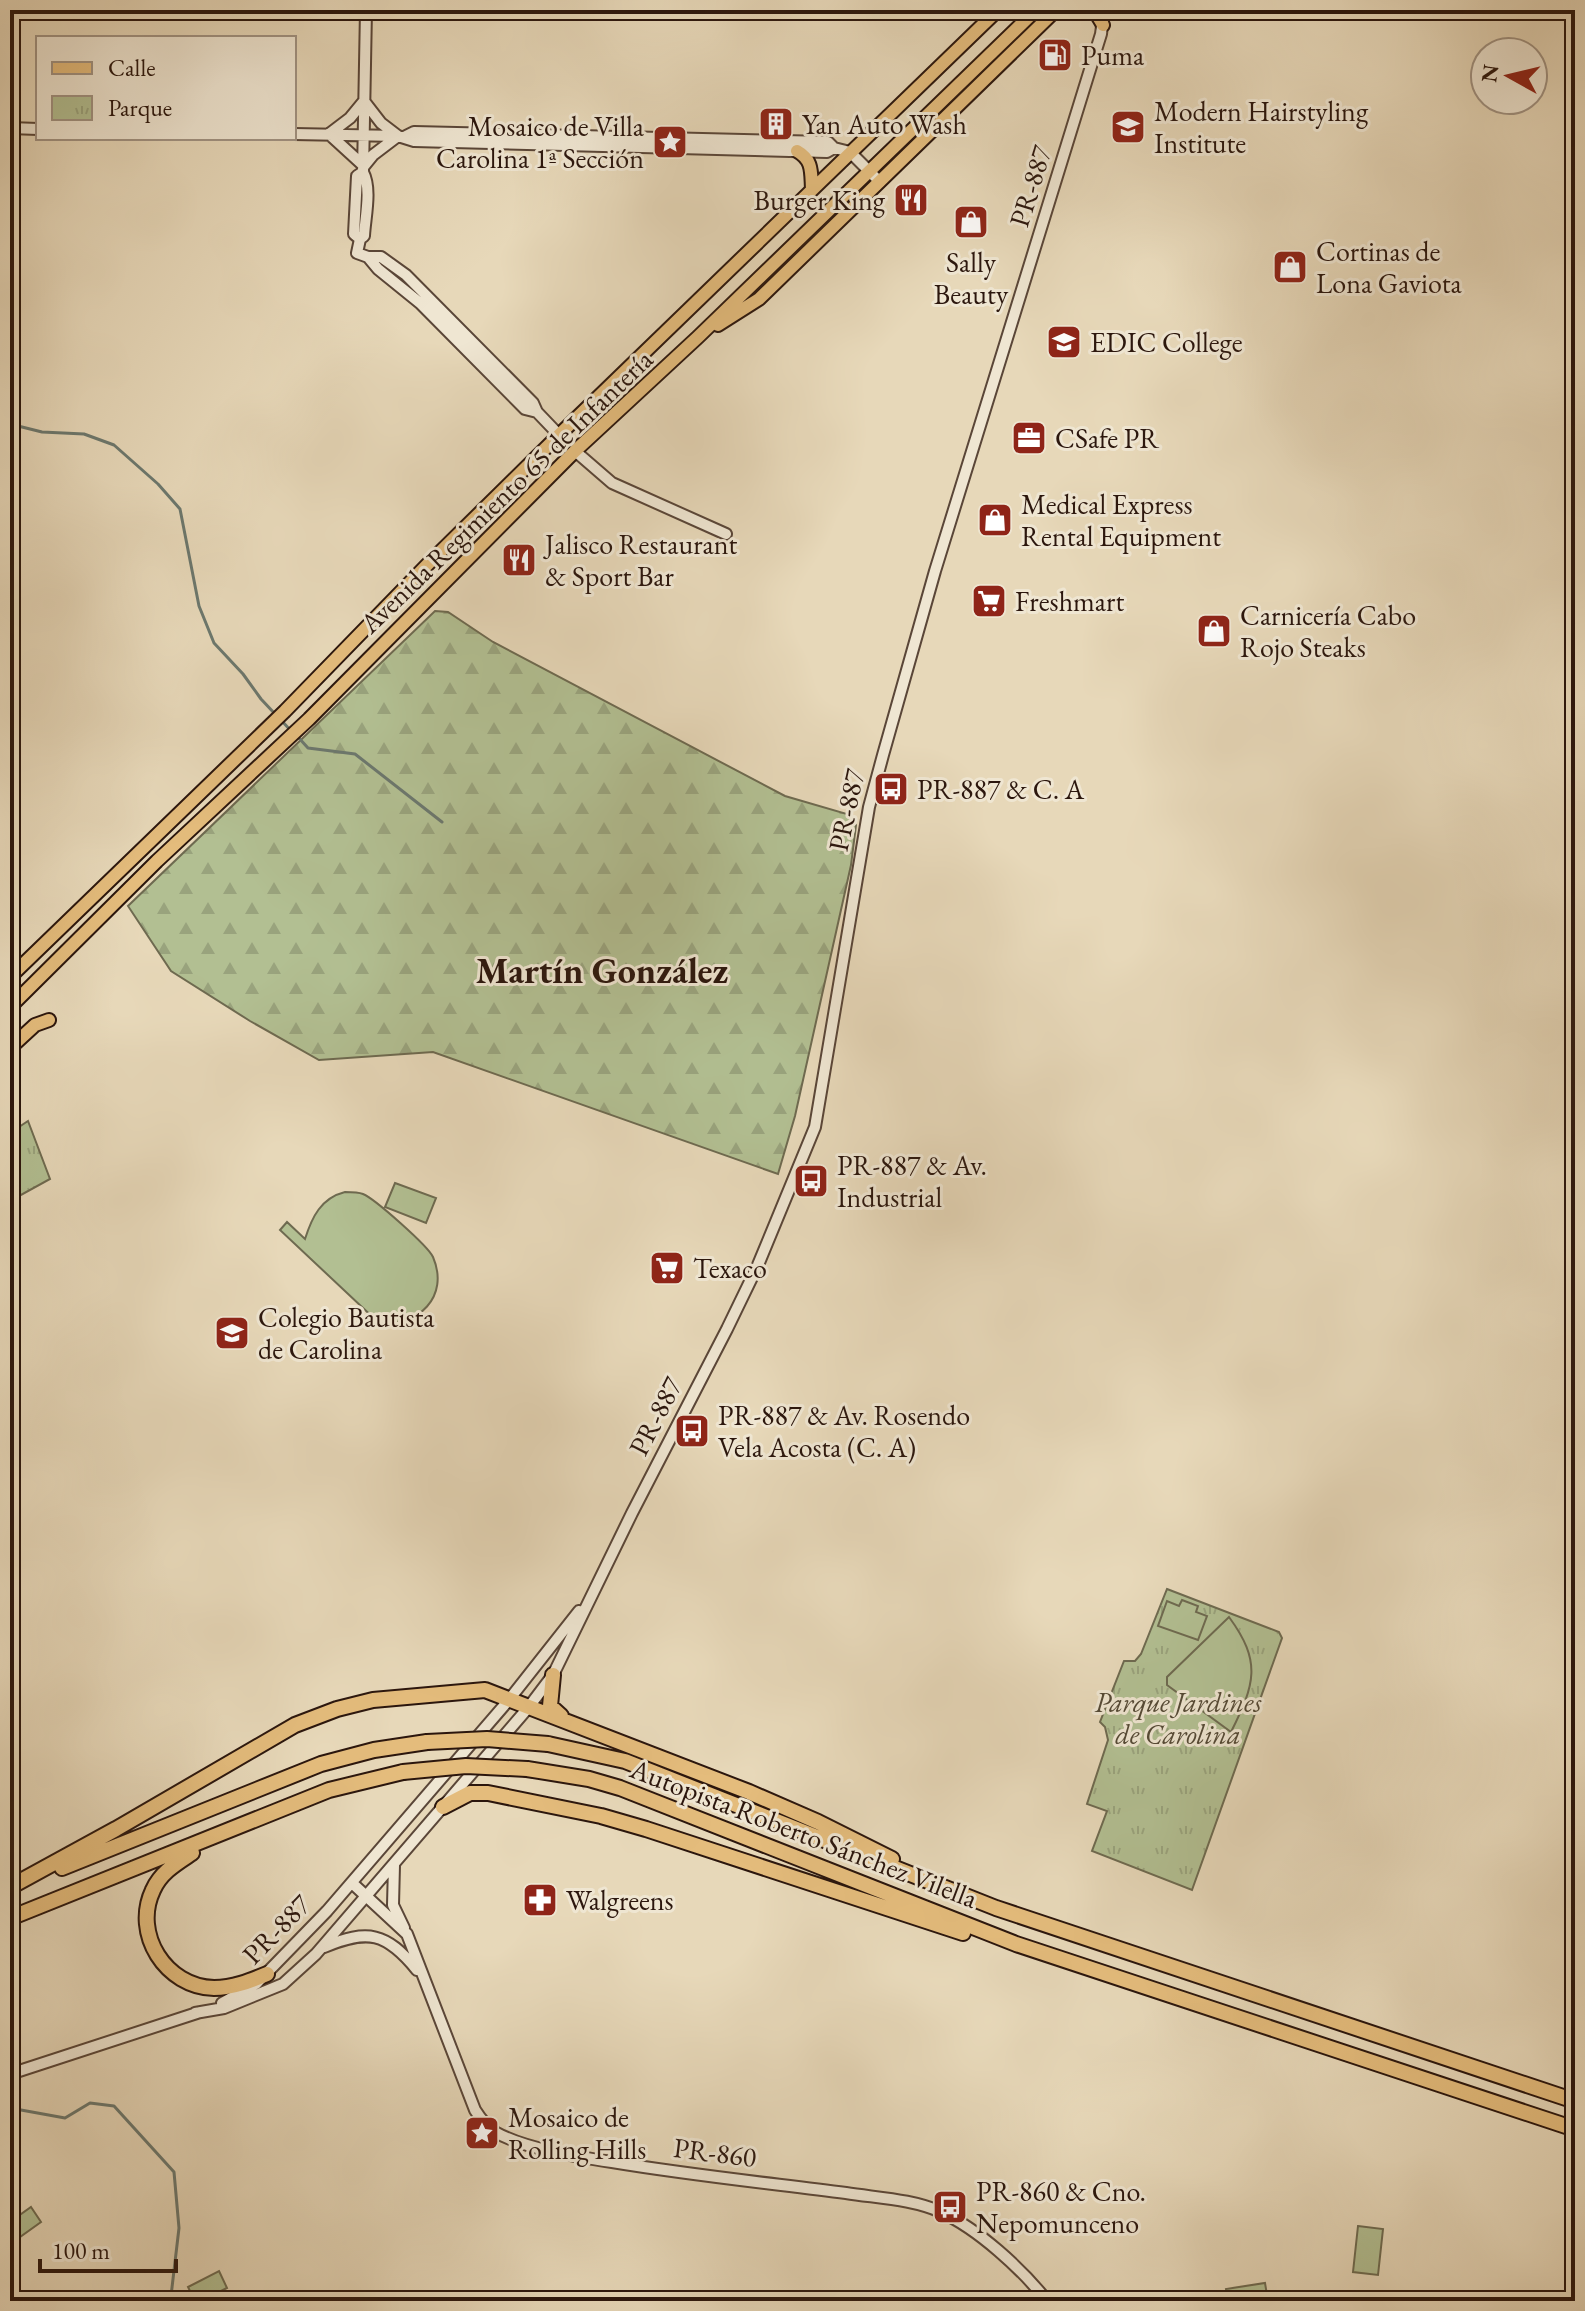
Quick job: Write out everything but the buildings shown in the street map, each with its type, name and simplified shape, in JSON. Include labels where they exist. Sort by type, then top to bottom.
[{"type":"highway","points":[[553,1675],[550,1706],[568,1721]]},
{"type":"highway","points":[[10,1888],[270,1738],[317,1715],[373,1700],[485,1690],[818,1822],[960,1894]]},
{"type":"highway","name":"Autopista Roberto Sánchez Vilella","points":[[10,1888],[321,1764],[374,1750],[427,1742],[487,1739],[548,1744],[604,1756],[652,1771],[960,1894],[1575,2101]]},
{"type":"highway","name":"Autopista Roberto Sánchez Vilella","points":[[10,1918],[329,1790],[403,1772],[466,1766],[527,1769],[574,1776],[620,1788],[968,1926],[1575,2129]]},
{"type":"highway","points":[[443,1807],[470,1793],[488,1793],[601,1816],[1052,1963],[1094,1970]]},
{"type":"highway","points":[[215,1837],[179,1860],[158,1882],[147,1912],[151,1945],[173,1973],[199,1986],[229,1987],[267,1974]]},
{"type":"main road","points":[[875,177],[1036,10]]},
{"type":"main road","points":[[875,177],[1056,10]]},
{"type":"main road","points":[[1094,10],[1103,25]]},
{"type":"main road","name":"Avenida Regimiento 65 de Infantería","points":[[10,977],[285,711],[559,435],[996,11]]},
{"type":"main road","points":[[797,151],[807,157],[811,166],[812,189]]},
{"type":"main road","name":"Avenida Regimiento 65 de Infantería","points":[[10,1007],[157,861],[309,719],[575,451],[698,337],[759,299],[875,177]]},
{"type":"main road","points":[[10,1048],[35,1025],[49,1020]]},
{"type":"street","points":[[364,169],[366,10]]},
{"type":"street","name":"PR-887","points":[[195,2013],[224,2008],[283,1984],[322,1948],[553,1675],[758,1265],[815,1127],[869,807],[879,768],[935,571],[1103,25],[1104,10]]},
{"type":"street","points":[[329,134],[350,118],[364,101]]},
{"type":"street","points":[[364,101],[381,123],[414,141],[827,152],[834,148]]},
{"type":"street","points":[[10,128],[36,129]]},
{"type":"street","points":[[559,435],[537,412],[533,403],[509,386],[438,314],[378,269],[368,257],[357,253],[360,239],[354,234],[362,192],[357,176],[373,155],[414,132],[828,142],[834,148],[850,152],[875,177]]},
{"type":"street","points":[[296,134],[402,136]]},
{"type":"street","points":[[329,134],[364,169]]},
{"type":"street","points":[[575,451],[612,483],[726,534]]},
{"type":"street","name":"PR-887","points":[[10,2074],[195,2013],[246,1990],[267,1974],[352,1883],[490,1718],[508,1701],[590,1597]]},
{"type":"street","points":[[394,1865],[393,1905],[407,1934]]},
{"type":"street","name":"PR-860","points":[[352,1883],[407,1934],[475,2110],[484,2123],[496,2132],[569,2156],[928,2207],[944,2213],[995,2248],[1047,2301]]},
{"type":"street","points":[[322,1948],[358,1935],[370,1935],[392,1945],[425,1980]]},
{"type":"green space","points":[[435,611],[448,612],[493,642],[785,796],[847,814],[856,825],[851,865],[795,1116],[778,1174],[433,1052],[319,1060],[171,971],[128,906]]},
{"type":"green space","points":[[28,1121],[50,1179],[10,1201],[10,1133]]},
{"type":"green space","points":[[395,1183],[436,1198],[426,1223],[385,1207]]},
{"type":"green space","points":[[345,1192],[361,1193],[369,1198],[412,1234],[433,1257],[437,1271],[434,1297],[418,1314],[393,1323],[379,1323],[280,1230],[287,1222],[305,1239],[324,1204]]},
{"type":"green space","name":"Parque Jardines de Carolina","points":[[1167,1589],[1279,1632],[1282,1638],[1192,1890],[1092,1851],[1107,1811],[1087,1804],[1108,1740],[1105,1727],[1100,1722],[1124,1661],[1135,1661],[1141,1654]]},
{"type":"green space","points":[[1182,1600],[1198,1606],[1196,1612],[1207,1616],[1198,1640],[1158,1626],[1167,1601],[1179,1606]]},
{"type":"green space","points":[[1229,1617],[1247,1647],[1251,1673],[1250,1686],[1231,1732],[1167,1685],[1167,1677]]},
{"type":"green space","points":[[31,2207],[41,2222],[20,2237],[10,2222]]},
{"type":"green space","points":[[1358,2226],[1383,2229],[1378,2275],[1353,2272]]},
{"type":"green space","points":[[219,2271],[227,2288],[195,2301],[188,2287]]},
{"type":"green space","points":[[1265,2283],[1268,2301],[1228,2301],[1226,2289]]},
{"type":"waterway","points":[[10,424],[42,432],[84,434],[114,445],[158,484],[180,509],[199,606],[214,643],[276,715]]},
{"type":"waterway","points":[[281,720],[292,732]]},
{"type":"waterway","points":[[298,737],[308,748],[355,754],[442,822]]},
{"type":"waterway","points":[[10,2108],[65,2118],[90,2103],[114,2106],[174,2172],[179,2228],[169,2301]]},
{"type":"place","name":"Puma","points":[[1055,55]]},
{"type":"place","name":"Yan Auto Wash","points":[[776,124]]},
{"type":"place","name":"Modern Hairstyling Institute","points":[[1128,127]]},
{"type":"place","name":"Mosaico de Villa Carolina 1ª Sección","points":[[670,142]]},
{"type":"place","name":"Burger King","points":[[911,200]]},
{"type":"place","name":"Sally Beauty","points":[[971,222]]},
{"type":"place","name":"Cortinas de Lona Gaviota","points":[[1290,267]]},
{"type":"place","name":"EDIC College","points":[[1064,342]]},
{"type":"place","name":"CSafe PR","points":[[1029,438]]},
{"type":"place","name":"Medical Express Rental Equipment","points":[[995,520]]},
{"type":"place","name":"Jalisco Restaurant & Sport Bar","points":[[519,560]]},
{"type":"place","name":"Freshmart","points":[[989,601]]},
{"type":"place","name":"Carnicería Cabo Rojo Steaks","points":[[1214,631]]},
{"type":"place","name":"PR-887 & C. A","points":[[891,789]]},
{"type":"place","name":"PR-887 & Av. Industrial","points":[[811,1181]]},
{"type":"place","name":"Texaco","points":[[667,1268]]},
{"type":"place","name":"Colegio Bautista de Carolina","points":[[232,1333]]},
{"type":"place","name":"PR-887 & Av. Rosendo Vela Acosta (C. A)","points":[[692,1431]]},
{"type":"place","name":"Walgreens","points":[[540,1900]]},
{"type":"place","name":"Mosaico de Rolling Hills","points":[[482,2133]]},
{"type":"place","name":"PR-860 & Cno. Nepomunceno","points":[[950,2207]]},
{"type":"district","name":"Martín González","points":[[602,970]]}]
